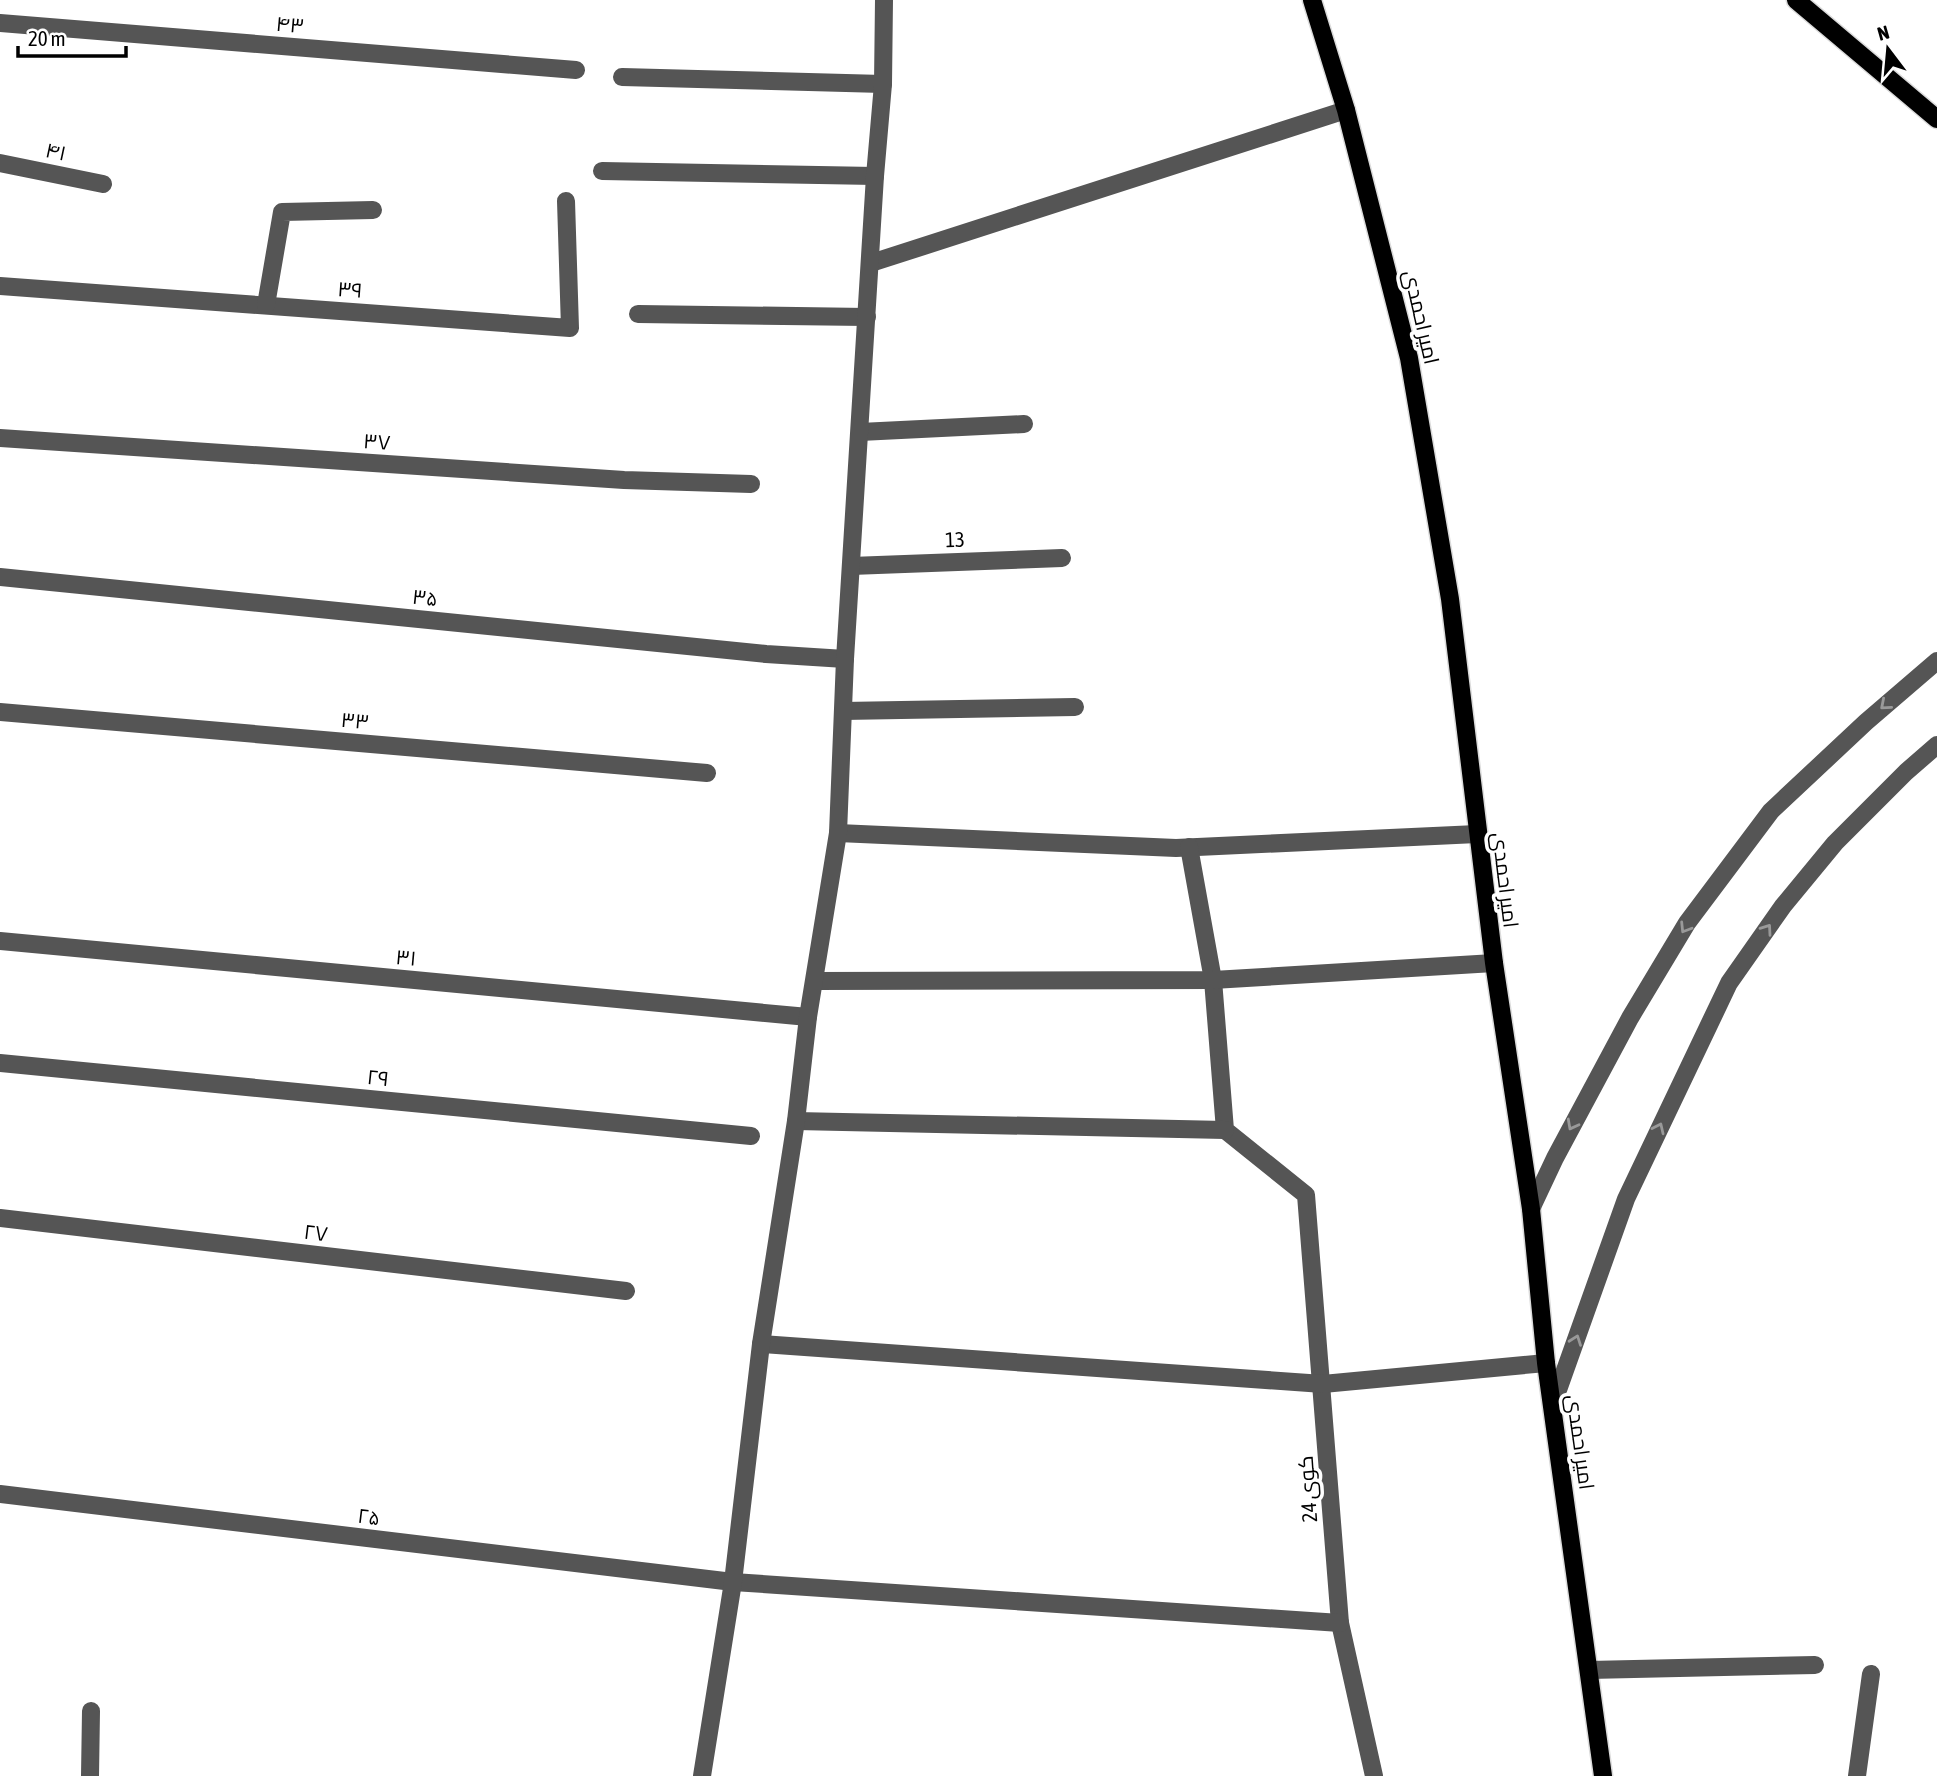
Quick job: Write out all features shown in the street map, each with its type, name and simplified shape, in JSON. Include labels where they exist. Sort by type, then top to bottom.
[{"type":"main road","name":"امیر احمدی","points":[[1312,0],[1346,110],[1409,358],[1450,600],[1477,834],[1531,1209],[1546,1363],[1603,1776]]},
{"type":"main road","points":[[1796,0],[1937,119]]},
{"type":"street","points":[[702,1776],[733,1582],[761,1344],[796,1121],[808,1017],[838,833],[845,659],[883,84],[884,0]]},
{"type":"street","name":"۴۳","points":[[0,23],[576,70]]},
{"type":"street","points":[[622,76],[883,84]]},
{"type":"street","points":[[871,263],[1346,110]]},
{"type":"street","name":"۴۱","points":[[0,163],[103,184]]},
{"type":"street","points":[[602,171],[875,176]]},
{"type":"street","name":"۳۹","points":[[0,286],[570,328],[566,201]]},
{"type":"street","points":[[266,306],[282,212],[373,210]]},
{"type":"street","points":[[638,314],[867,317]]},
{"type":"street","points":[[860,432],[1024,424]]},
{"type":"street","name":"۳۷","points":[[0,438],[624,481],[751,484]]},
{"type":"street","name":"13","points":[[851,566],[1062,558]]},
{"type":"street","name":"۳۵","points":[[0,577],[738,651],[845,659]]},
{"type":"street","points":[[1531,1209],[1555,1158],[1630,1018],[1687,923],[1771,811],[1866,722],[1937,661]]},
{"type":"street","points":[[844,711],[1075,707]]},
{"type":"street","name":"۳۳","points":[[0,712],[707,773]]},
{"type":"street","points":[[1553,1404],[1626,1199],[1729,983],[1783,906],[1835,843],[1937,745]]},
{"type":"street","points":[[838,833],[1189,847],[1477,834]]},
{"type":"street","points":[[796,1121],[1225,1130],[1213,980],[1189,847]]},
{"type":"street","name":"۳۱","points":[[0,941],[808,1017]]},
{"type":"street","points":[[815,981],[1213,980],[1494,963]]},
{"type":"street","name":"۲۹","points":[[0,1063],[751,1136]]},
{"type":"street","name":"کوی 24","points":[[1225,1130],[1306,1195],[1340,1622],[1374,1776]]},
{"type":"street","name":"۲۷","points":[[0,1218],[626,1291]]},
{"type":"street","points":[[761,1344],[1323,1384],[1546,1363]]},
{"type":"street","name":"۲۵","points":[[0,1494],[733,1582],[1340,1622]]},
{"type":"street","points":[[1588,1670],[1815,1665]]},
{"type":"street","points":[[1857,1776],[1871,1674]]},
{"type":"street","points":[[90,1776],[91,1711]]}]
